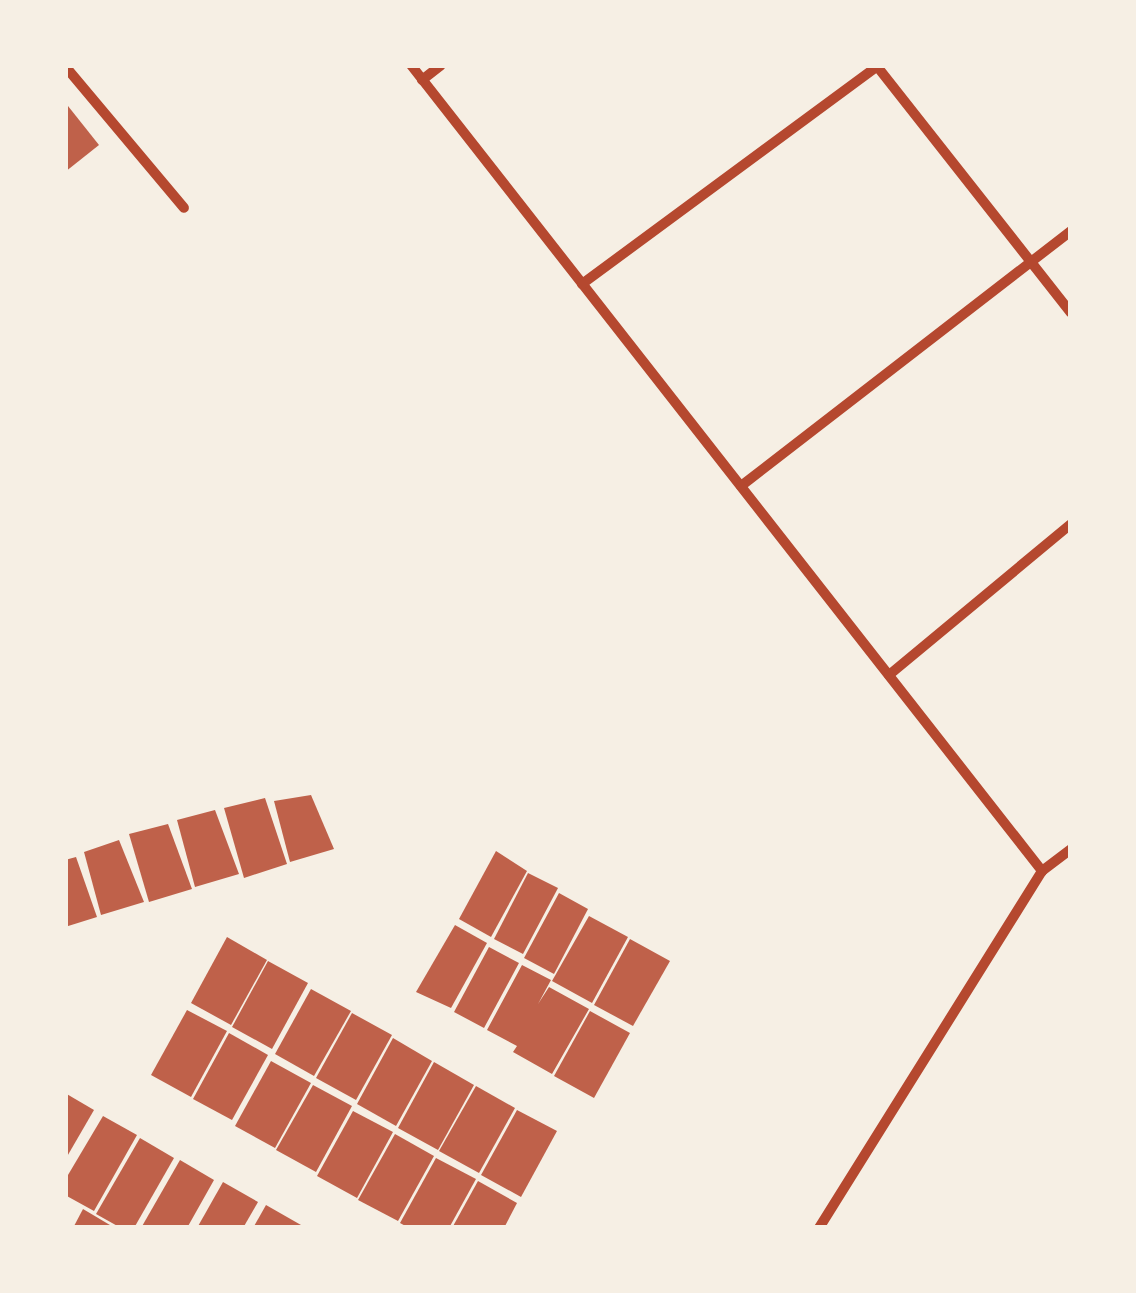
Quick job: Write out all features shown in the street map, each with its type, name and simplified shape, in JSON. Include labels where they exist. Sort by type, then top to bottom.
[{"type":"street","points":[[411,65],[1042,871]]},
{"type":"street","points":[[422,80],[441,65]]},
{"type":"street","points":[[582,284],[877,65],[1071,312]]},
{"type":"street","points":[[65,66],[184,208]]},
{"type":"street","points":[[741,486],[1071,231]]},
{"type":"street","points":[[889,675],[1071,524]]},
{"type":"street","points":[[819,1228],[1042,871],[1071,849]]},
{"type":"building","points":[[68,106],[99,145],[65,172],[65,108]]},
{"type":"building","points":[[311,795],[334,849],[290,862],[274,801]]},
{"type":"building","points":[[265,798],[287,864],[244,878],[224,808]]},
{"type":"building","points":[[215,810],[239,874],[195,887],[177,820]]},
{"type":"building","points":[[168,824],[192,889],[149,902],[129,834]]},
{"type":"building","points":[[119,840],[144,902],[101,915],[84,852]]},
{"type":"building","points":[[496,851],[527,871],[491,937],[459,919]]},
{"type":"building","points":[[76,857],[97,917],[65,927],[65,860]]},
{"type":"building","points":[[528,873],[558,888],[523,954],[494,939]]},
{"type":"building","points":[[559,893],[588,909],[554,974],[524,958]]},
{"type":"building","points":[[589,916],[628,937],[592,1003],[552,981]]},
{"type":"building","points":[[455,925],[487,943],[451,1008],[416,992]]},
{"type":"building","points":[[227,937],[267,960],[231,1025],[191,1003]]},
{"type":"building","points":[[630,939],[670,961],[633,1026],[594,1005]]},
{"type":"building","points":[[489,947],[519,963],[484,1028],[454,1012]]},
{"type":"building","points":[[268,961],[308,983],[272,1049],[232,1027]]},
{"type":"building","points":[[522,965],[551,980],[538,1004],[549,987],[589,1009],[552,1074],[513,1052],[517,1046],[487,1030]]},
{"type":"building","points":[[311,989],[351,1011],[314,1076],[275,1054]]},
{"type":"building","points":[[187,1010],[227,1031],[191,1097],[151,1075]]},
{"type":"building","points":[[590,1011],[630,1033],[594,1098],[554,1076]]},
{"type":"building","points":[[352,1013],[392,1035],[356,1100],[316,1078]]},
{"type":"building","points":[[229,1033],[268,1055],[232,1120],[193,1099]]},
{"type":"building","points":[[393,1038],[432,1061],[396,1126],[357,1104]]},
{"type":"building","points":[[271,1061],[311,1083],[275,1148],[235,1126]]},
{"type":"building","points":[[434,1062],[474,1085],[438,1150],[398,1128]]},
{"type":"building","points":[[313,1085],[352,1106],[316,1172],[276,1150]]},
{"type":"building","points":[[476,1086],[515,1108],[479,1173],[439,1151]]},
{"type":"building","points":[[65,1093],[94,1110],[65,1160]]},
{"type":"building","points":[[517,1110],[557,1131],[521,1197],[481,1175]]},
{"type":"building","points":[[353,1111],[393,1132],[357,1198],[317,1176]]},
{"type":"building","points":[[103,1116],[137,1135],[94,1211],[65,1195],[65,1180]]},
{"type":"building","points":[[395,1134],[434,1156],[398,1221],[358,1200]]},
{"type":"building","points":[[140,1138],[174,1158],[134,1228],[121,1228],[96,1214]]},
{"type":"building","points":[[436,1158],[476,1179],[449,1228],[409,1228],[400,1223]]},
{"type":"building","points":[[180,1160],[214,1180],[187,1228],[141,1228]]},
{"type":"building","points":[[478,1181],[517,1203],[504,1228],[452,1228]]},
{"type":"building","points":[[223,1182],[258,1202],[243,1228],[197,1228]]},
{"type":"building","points":[[266,1205],[301,1225],[253,1228]]},
{"type":"building","points":[[83,1209],[115,1228],[73,1228]]}]
